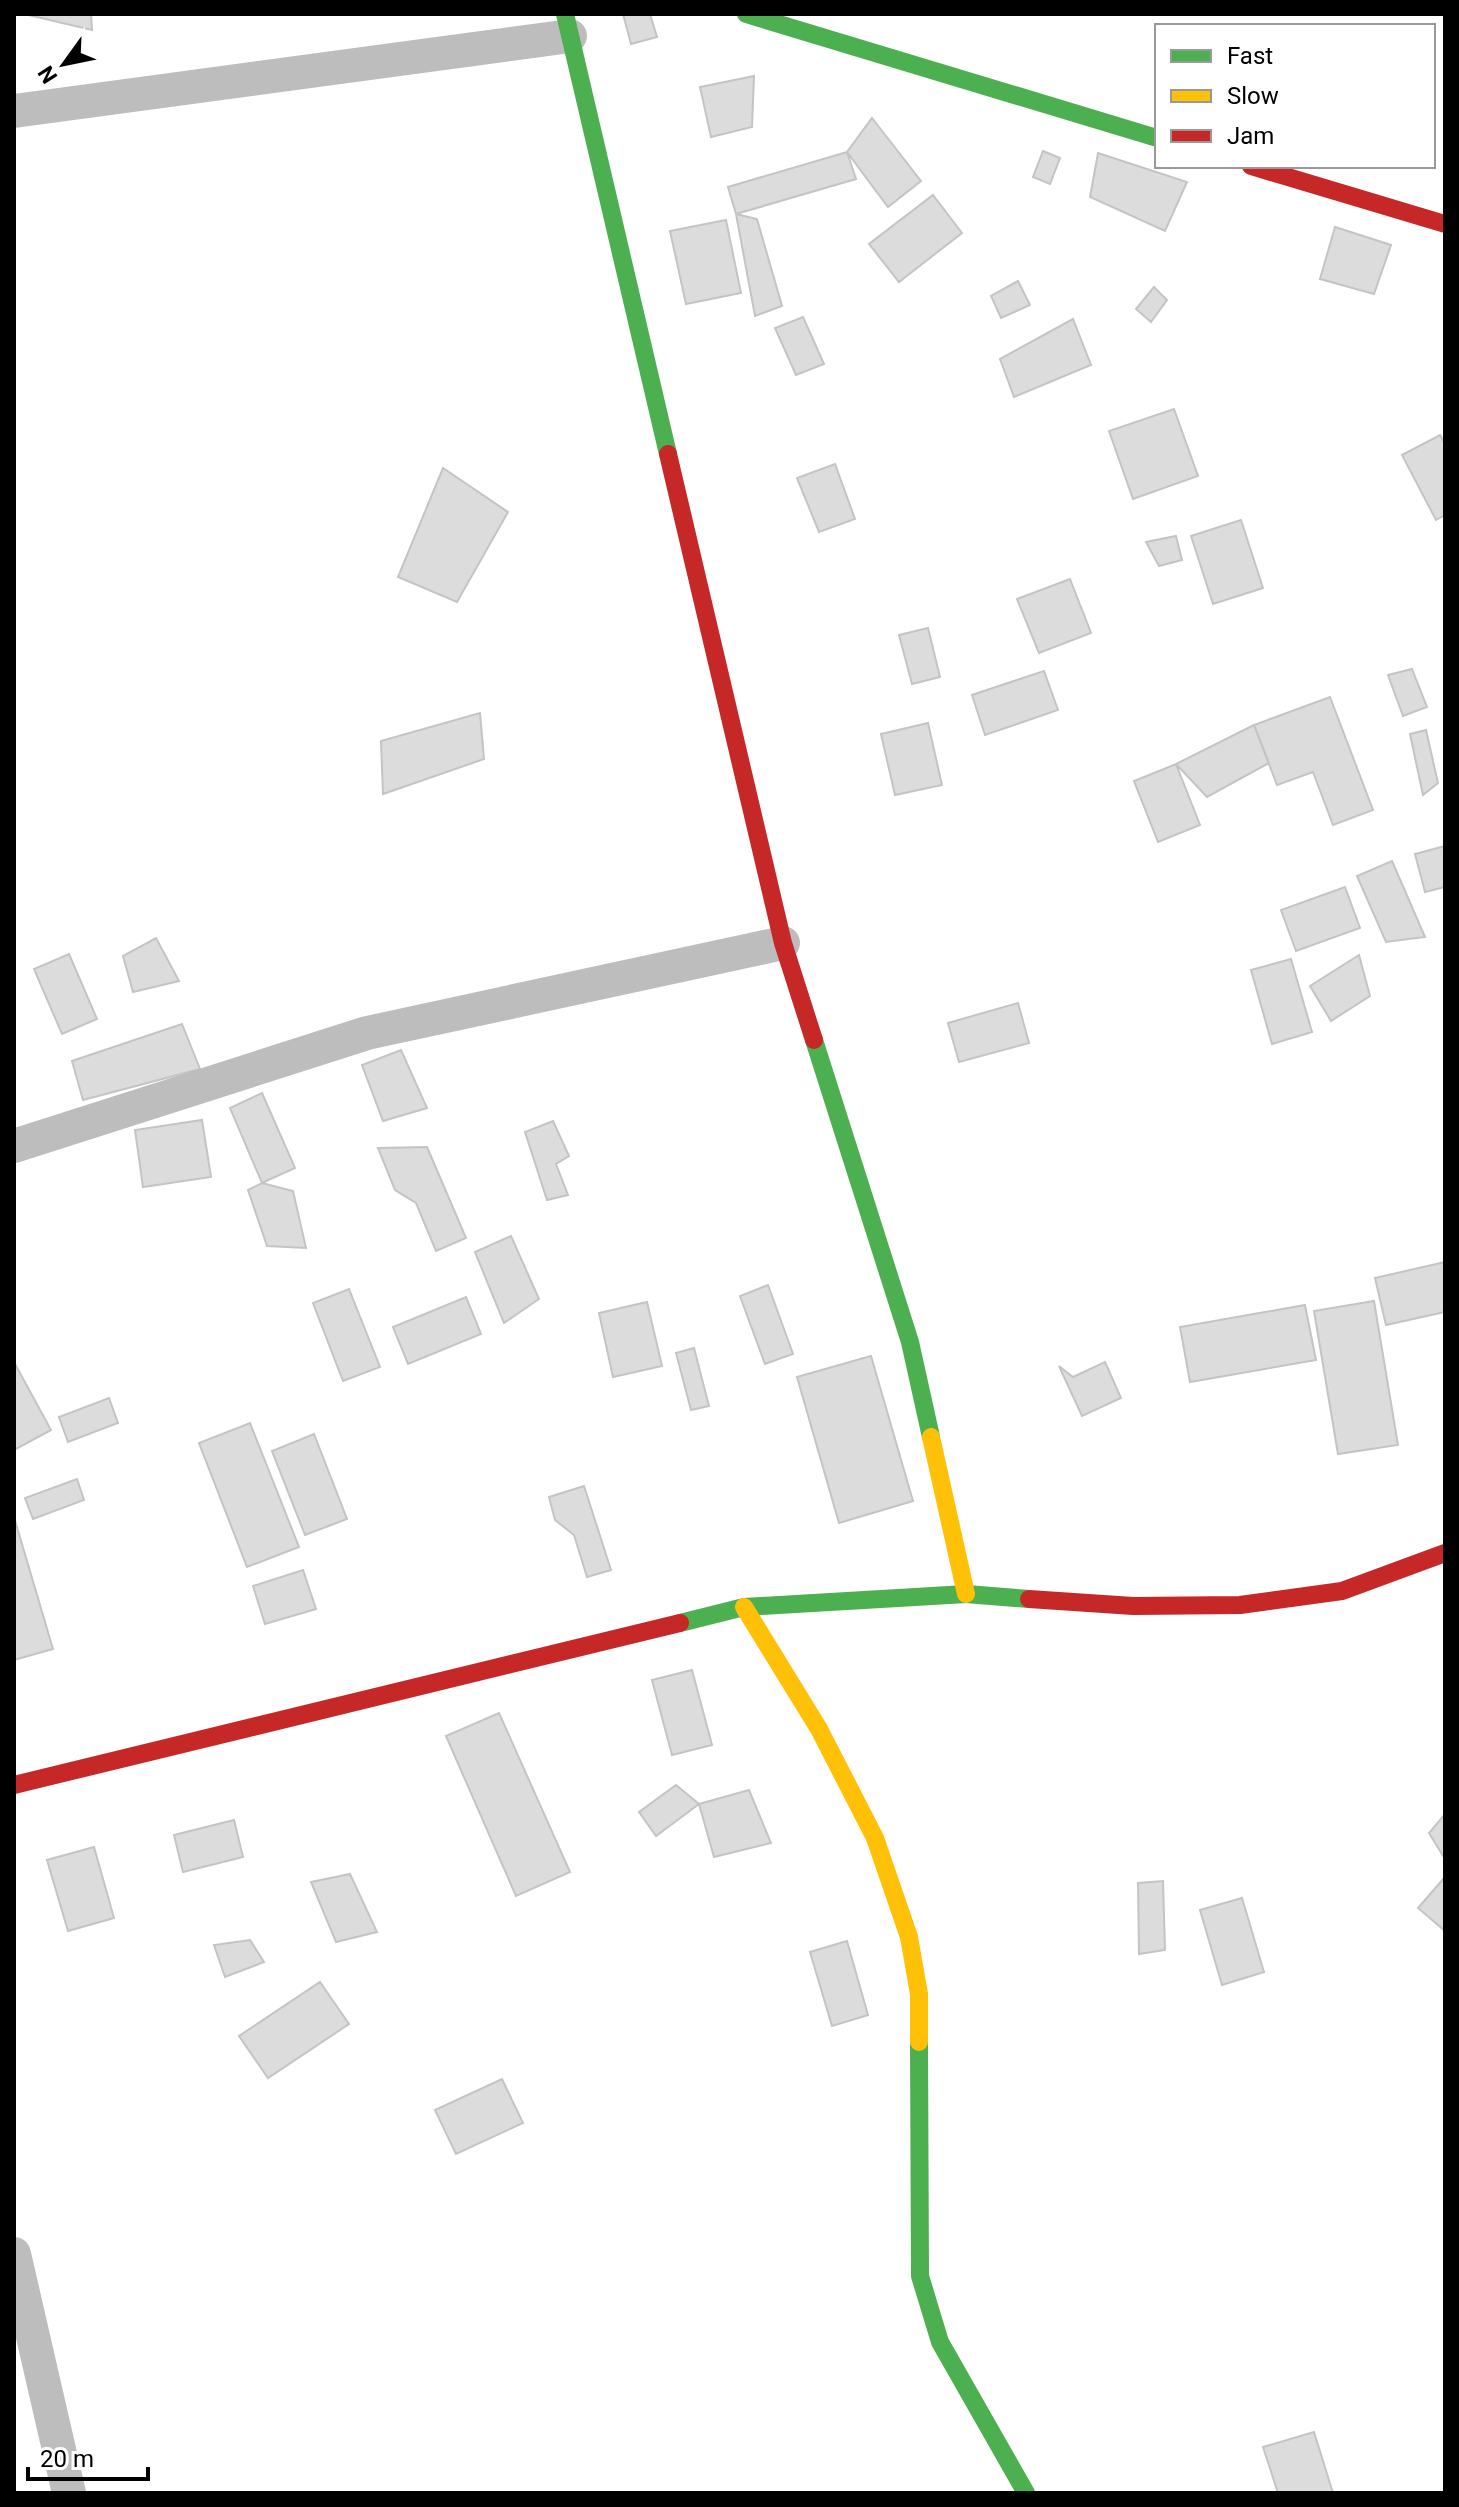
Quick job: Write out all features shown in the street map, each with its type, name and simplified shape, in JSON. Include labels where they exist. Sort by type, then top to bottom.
[{"type":"street","points":[[754,16],[1155,137]]},
{"type":"street","points":[[14,111],[568,25],[783,943],[910,1342],[966,1594]]},
{"type":"street","points":[[1258,168],[1445,224]]},
{"type":"street","points":[[14,1146],[367,1033],[783,943]]},
{"type":"street","points":[[14,1785],[744,1607],[966,1594],[1133,1606],[1240,1605],[1342,1591],[1445,1553]]},
{"type":"street","points":[[744,1607],[819,1729],[875,1838],[909,1937],[919,1994],[920,2276],[940,2342],[1026,2493]]},
{"type":"street","points":[[14,2254],[69,2493]]},
{"type":"building","points":[[91,14],[92,30],[28,15]]},
{"type":"building","points":[[623,14],[650,14],[657,37],[631,44]]},
{"type":"building","points":[[754,76],[752,127],[711,137],[700,87]]},
{"type":"building","points":[[872,118],[921,181],[888,207],[847,152]]},
{"type":"building","points":[[1043,151],[1060,158],[1050,184],[1033,177]]},
{"type":"building","points":[[847,152],[856,179],[736,214],[728,187]]},
{"type":"building","points":[[1098,153],[1187,182],[1165,231],[1090,197]]},
{"type":"building","points":[[933,195],[962,233],[899,282],[869,244]]},
{"type":"building","points":[[736,214],[757,219],[782,306],[755,316]]},
{"type":"building","points":[[726,220],[741,293],[686,304],[670,231]]},
{"type":"building","points":[[1335,227],[1391,245],[1374,294],[1320,279]]},
{"type":"building","points":[[1018,281],[1030,305],[1001,318],[991,296]]},
{"type":"building","points":[[1154,287],[1167,300],[1151,322],[1136,309]]},
{"type":"building","points":[[803,317],[824,364],[796,375],[775,328]]},
{"type":"building","points":[[1073,319],[1091,365],[1014,397],[1000,359]]},
{"type":"building","points":[[1174,409],[1198,476],[1133,499],[1109,431]]},
{"type":"building","points":[[1440,435],[1445,444],[1445,515],[1436,520],[1402,455]]},
{"type":"building","points":[[835,464],[855,519],[819,532],[797,478]]},
{"type":"building","points":[[443,468],[508,512],[457,602],[398,577]]},
{"type":"building","points":[[1241,520],[1263,588],[1213,604],[1191,536]]},
{"type":"building","points":[[1176,536],[1182,560],[1159,566],[1146,542]]},
{"type":"building","points":[[1070,579],[1091,633],[1039,653],[1017,599]]},
{"type":"building","points":[[928,628],[940,677],[912,684],[899,635]]},
{"type":"building","points":[[1412,669],[1427,707],[1403,716],[1388,675]]},
{"type":"building","points":[[1044,671],[1058,710],[985,735],[972,695]]},
{"type":"building","points":[[1330,697],[1373,810],[1333,825],[1313,772],[1277,785],[1254,725]]},
{"type":"building","points":[[480,713],[484,759],[383,794],[381,741]]},
{"type":"building","points":[[928,723],[942,785],[895,795],[881,734]]},
{"type":"building","points":[[1254,725],[1269,763],[1207,797],[1176,764]]},
{"type":"building","points":[[1426,730],[1438,783],[1423,795],[1410,734]]},
{"type":"building","points":[[1176,764],[1200,825],[1158,842],[1134,781]]},
{"type":"building","points":[[1445,846],[1445,887],[1425,892],[1415,854]]},
{"type":"building","points":[[1392,861],[1425,937],[1386,942],[1357,876]]},
{"type":"building","points":[[1345,887],[1360,928],[1296,951],[1281,910]]},
{"type":"building","points":[[156,938],[179,981],[133,992],[123,956]]},
{"type":"building","points":[[69,954],[97,1019],[62,1034],[34,969]]},
{"type":"building","points":[[1359,955],[1370,996],[1331,1021],[1310,986]]},
{"type":"building","points":[[1291,959],[1312,1032],[1272,1044],[1251,970]]},
{"type":"building","points":[[1018,1003],[1029,1043],[959,1062],[948,1023]]},
{"type":"building","points":[[182,1024],[200,1069],[83,1100],[72,1061]]},
{"type":"building","points":[[401,1050],[427,1108],[383,1121],[362,1065]]},
{"type":"building","points":[[262,1093],[295,1168],[262,1183],[230,1108]]},
{"type":"building","points":[[202,1120],[211,1177],[143,1187],[135,1130]]},
{"type":"building","points":[[553,1121],[569,1156],[556,1164],[568,1195],[547,1200],[525,1132]]},
{"type":"building","points":[[427,1147],[466,1238],[436,1251],[416,1203],[395,1190],[378,1148]]},
{"type":"building","points":[[262,1183],[293,1191],[306,1248],[267,1246],[248,1190]]},
{"type":"building","points":[[511,1236],[539,1299],[504,1323],[475,1252]]},
{"type":"building","points":[[1445,1262],[1445,1312],[1386,1325],[1375,1278]]},
{"type":"building","points":[[768,1285],[793,1354],[765,1364],[740,1296]]},
{"type":"building","points":[[349,1289],[380,1367],[343,1381],[313,1303]]},
{"type":"building","points":[[466,1297],[481,1334],[408,1364],[393,1327]]},
{"type":"building","points":[[1374,1301],[1398,1445],[1338,1454],[1314,1311]]},
{"type":"building","points":[[647,1302],[662,1366],[613,1377],[599,1313]]},
{"type":"building","points":[[1305,1305],[1316,1360],[1190,1382],[1180,1327]]},
{"type":"building","points":[[694,1348],[709,1406],[691,1410],[676,1353]]},
{"type":"building","points":[[871,1356],[913,1501],[839,1523],[797,1377]]},
{"type":"building","points":[[14,1362],[51,1430],[14,1450]]},
{"type":"building","points":[[1105,1362],[1121,1398],[1082,1416],[1059,1366],[1073,1377]]},
{"type":"building","points":[[109,1398],[118,1423],[68,1442],[59,1417]]},
{"type":"building","points":[[250,1423],[299,1547],[247,1567],[199,1443]]},
{"type":"building","points":[[314,1434],[347,1519],[305,1535],[272,1451]]},
{"type":"building","points":[[77,1479],[84,1500],[33,1519],[25,1498]]},
{"type":"building","points":[[584,1486],[611,1570],[587,1577],[574,1535],[555,1520],[549,1497]]},
{"type":"building","points":[[14,1517],[53,1649],[14,1660]]},
{"type":"building","points":[[303,1570],[316,1609],[265,1624],[253,1586]]},
{"type":"building","points":[[692,1670],[712,1745],[672,1755],[652,1680]]},
{"type":"building","points":[[499,1713],[570,1872],[516,1896],[446,1736]]},
{"type":"building","points":[[676,1785],[699,1804],[656,1836],[639,1812]]},
{"type":"building","points":[[749,1790],[771,1843],[714,1857],[699,1804]]},
{"type":"building","points":[[1445,1814],[1445,1859],[1429,1833]]},
{"type":"building","points":[[234,1820],[243,1857],[183,1872],[174,1835]]},
{"type":"building","points":[[94,1847],[114,1918],[68,1931],[47,1860]]},
{"type":"building","points":[[350,1874],[377,1932],[336,1942],[311,1882]]},
{"type":"building","points":[[1445,1877],[1445,1931],[1418,1908]]},
{"type":"building","points":[[1163,1881],[1165,1950],[1139,1954],[1138,1883]]},
{"type":"building","points":[[1242,1898],[1264,1972],[1222,1985],[1200,1910]]},
{"type":"building","points":[[250,1940],[264,1962],[225,1977],[214,1945]]},
{"type":"building","points":[[847,1941],[868,2015],[832,2026],[810,1952]]},
{"type":"building","points":[[320,1982],[349,2024],[268,2078],[239,2036]]},
{"type":"building","points":[[502,2079],[523,2123],[456,2154],[435,2110]]},
{"type":"building","points":[[1314,2432],[1333,2493],[1278,2493],[1263,2447]]},
{"type":"traffic: fast","points":[[565,14],[668,454]]},
{"type":"traffic: fast","points":[[746,14],[1155,137]]},
{"type":"traffic: fast","points":[[814,1040],[910,1342],[931,1437]]},
{"type":"traffic: fast","points":[[680,1623],[744,1607],[966,1594],[1029,1599]]},
{"type":"traffic: fast","points":[[919,2042],[920,2276],[940,2342],[1026,2493]]},
{"type":"traffic: slow","points":[[931,1437],[966,1594]]},
{"type":"traffic: slow","points":[[744,1607],[819,1729],[875,1838],[909,1937],[919,1994],[919,2042]]},
{"type":"traffic: jam","points":[[1258,168],[1445,224]]},
{"type":"traffic: jam","points":[[668,454],[783,943],[814,1040]]},
{"type":"traffic: jam","points":[[1029,1599],[1133,1606],[1240,1605],[1342,1591],[1445,1553]]},
{"type":"traffic: jam","points":[[14,1785],[680,1623]]}]
